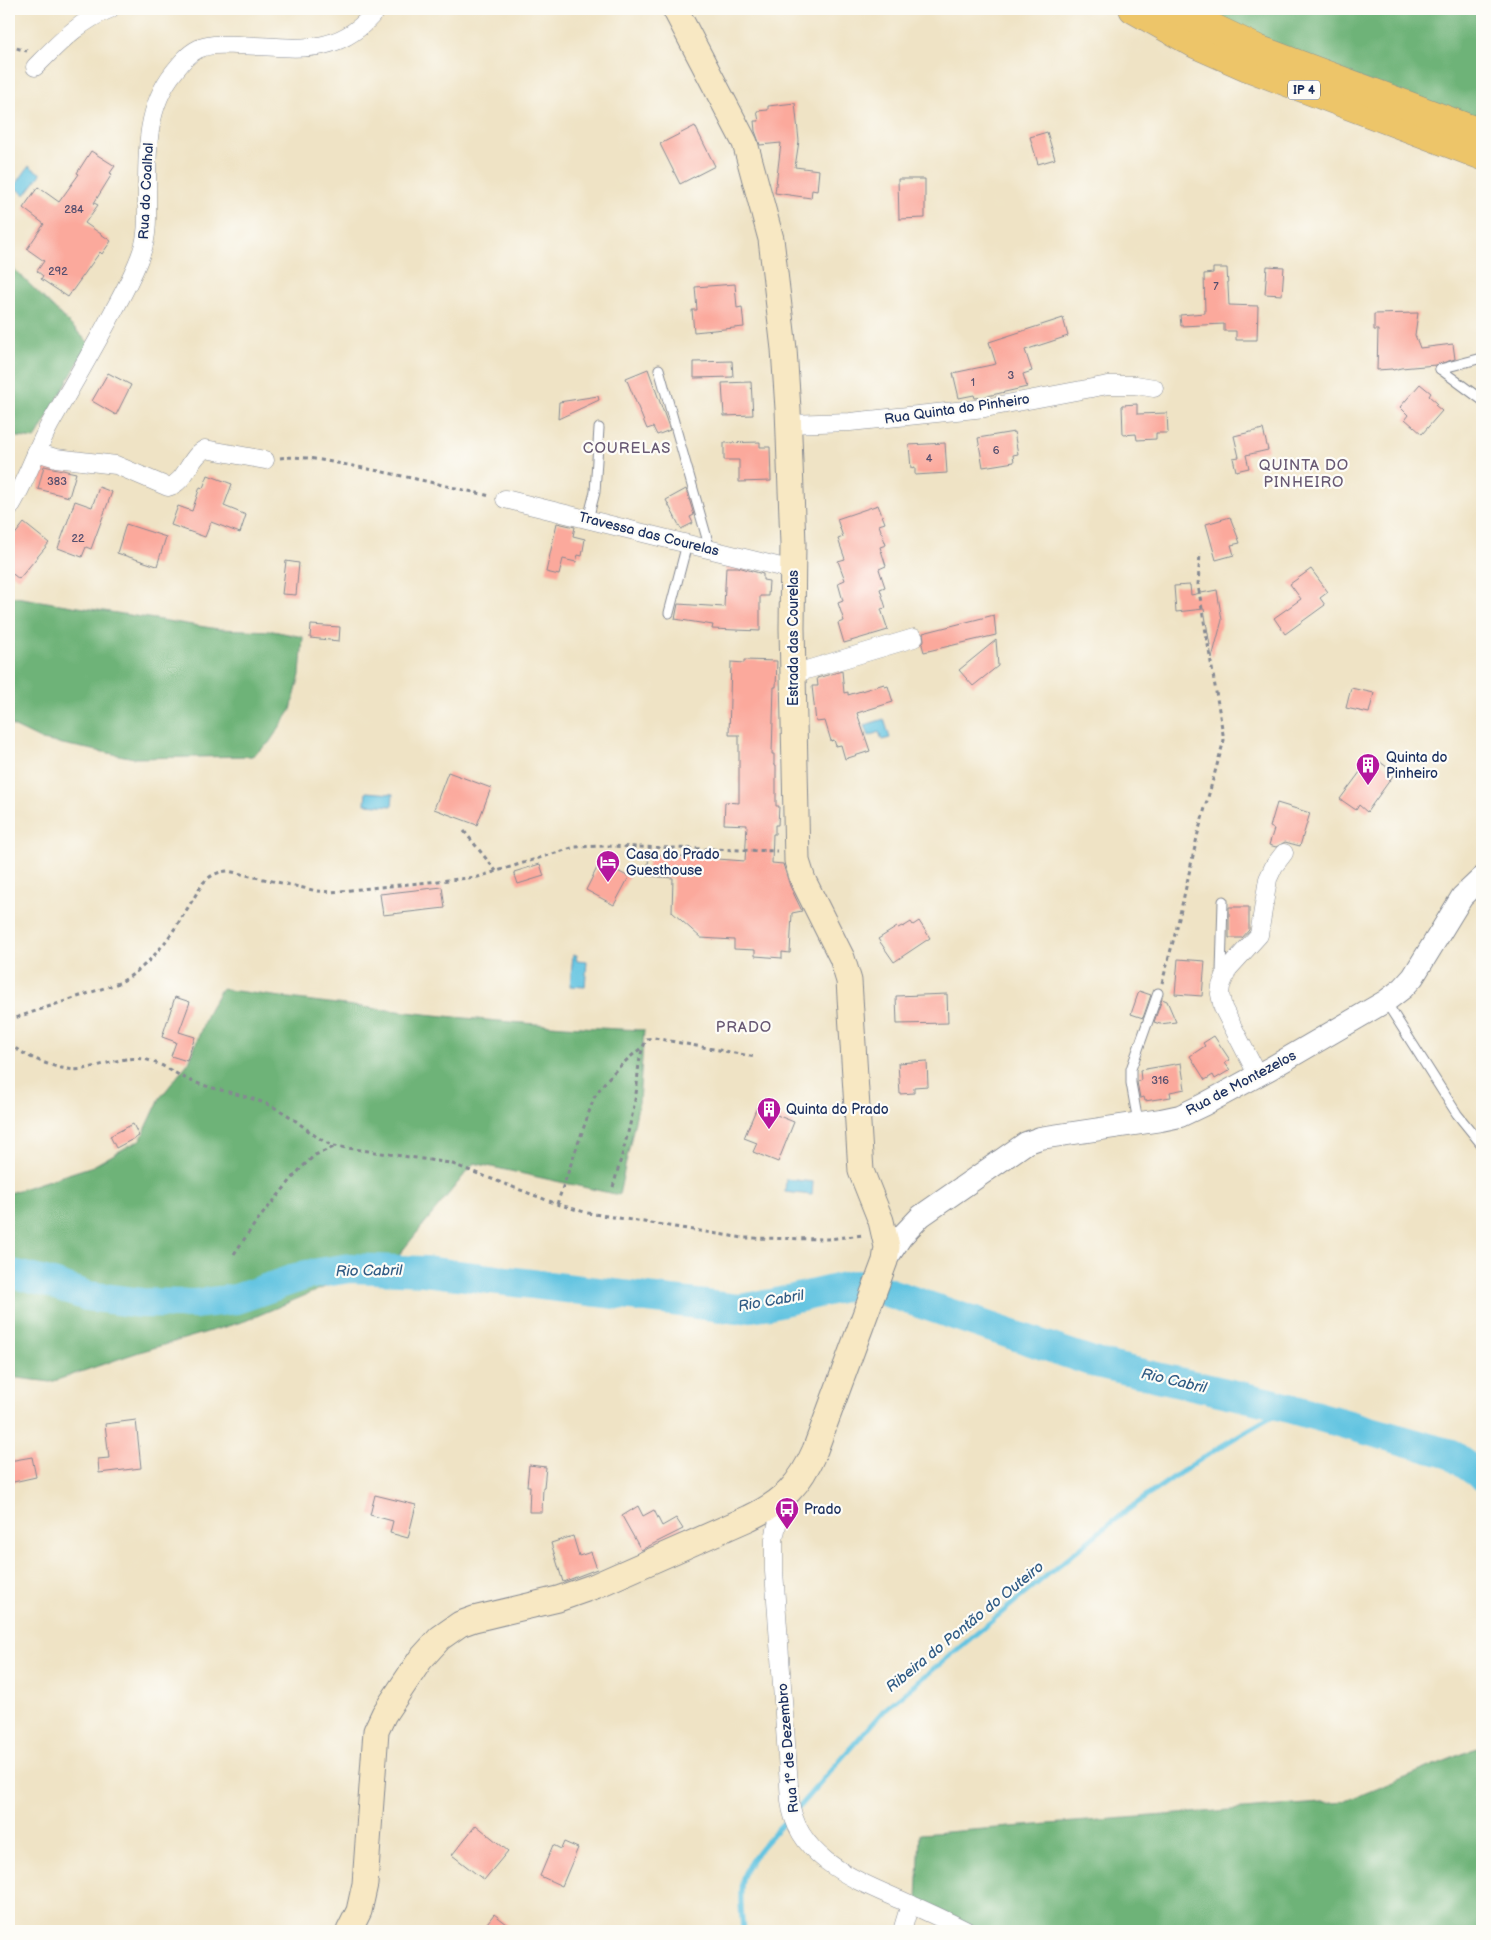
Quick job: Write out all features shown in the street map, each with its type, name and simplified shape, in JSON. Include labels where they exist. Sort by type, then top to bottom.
[{"type":"highway","name":"IP 4","points":[[1133,9],[1198,45],[1247,67],[1482,156]]},
{"type":"highway","name":"IP 4","points":[[1174,9],[1258,49],[1482,133]]},
{"type":"main road","name":"Estrada das Courelas","points":[[675,9],[736,124],[750,159],[771,244],[784,349],[788,424],[793,570],[797,852],[800,873],[842,958],[849,981],[860,1165],[864,1183],[878,1212],[904,1225],[887,1247],[884,1266],[867,1314],[813,1455],[802,1477],[783,1498]]},
{"type":"main road","points":[[349,1931],[359,1911],[366,1884],[376,1731],[384,1714],[420,1660],[434,1643],[453,1628],[466,1621],[558,1599],[600,1584],[749,1518],[783,1498]]},
{"type":"street","points":[[35,67],[73,30],[87,20],[110,9]]},
{"type":"street","name":"Rua do Coalhal","points":[[9,509],[17,496],[36,452],[126,288],[143,248],[146,227],[147,144],[150,123],[160,96],[172,74],[186,58],[198,49],[213,44],[286,49],[310,48],[344,38],[359,29],[377,9]]},
{"type":"street","name":"Rua Quinta do Pinheiro","points":[[788,424],[850,422],[984,408],[1108,385],[1136,385],[1154,388]]},
{"type":"street","points":[[36,452],[56,458],[116,465],[168,487],[178,482],[192,460],[204,449],[265,460]]},
{"type":"street","name":"Travessa das Courelas","points":[[505,499],[793,570]]},
{"type":"street","points":[[793,674],[914,638]]},
{"type":"street","points":[[1258,1076],[1223,1008],[1220,994],[1228,969],[1253,944],[1261,931],[1268,879],[1274,866],[1284,853]]},
{"type":"street","name":"Rua de Montezelos","points":[[904,1225],[1026,1143],[1040,1138],[1180,1116],[1258,1076],[1386,1001],[1403,988],[1413,977],[1462,897],[1482,878]]},
{"type":"street","name":"Rua 1º de Dezembro","points":[[783,1498],[774,1539],[774,1571],[790,1800],[796,1824],[814,1849],[832,1866],[853,1879],[967,1931]]},
{"type":"street","points":[[902,1931],[910,1904]]},
{"type":"lane","points":[[1482,358],[1440,369],[1482,400]]},
{"type":"lane","points":[[659,369],[710,549]]},
{"type":"lane","points":[[588,520],[595,492],[599,428]]},
{"type":"lane","points":[[670,613],[687,544]]},
{"type":"lane","points":[[1221,986],[1223,901]]},
{"type":"lane","points":[[1138,1124],[1131,1069],[1158,993]]},
{"type":"lane","points":[[1386,1001],[1457,1114],[1482,1145]]},
{"type":"path","points":[[265,460],[288,457],[318,460],[505,499]]},
{"type":"path","points":[[1158,993],[1178,923],[1203,811],[1224,740],[1198,586],[1200,553]]},
{"type":"path","points":[[464,831],[496,871]]},
{"type":"path","points":[[9,1020],[119,983],[132,975],[158,953],[203,883],[210,876],[219,872],[228,871],[318,891],[331,892],[469,878],[575,847],[797,852]]},
{"type":"path","points":[[557,1204],[594,1098],[616,1069],[642,1047],[647,1039],[654,1038],[756,1057]]},
{"type":"path","points":[[9,1044],[29,1056],[73,1070],[128,1059],[152,1062],[190,1080],[270,1105],[334,1146],[450,1163],[557,1204],[588,1213],[743,1238],[828,1240],[904,1225]]},
{"type":"path","points":[[613,1187],[635,1102],[642,1047]]},
{"type":"path","points":[[234,1254],[256,1222],[301,1168],[315,1155],[334,1146]]},
{"type":"green space","points":[[1195,9],[1482,9],[1482,125],[1343,72]]},
{"type":"green space","points":[[9,264],[89,343],[35,439],[9,436]]},
{"type":"green space","points":[[9,596],[218,629],[273,631],[303,637],[300,675],[291,710],[269,743],[252,756],[134,758],[42,740],[9,724]]},
{"type":"green space","points":[[221,989],[432,1015],[591,1028],[644,1030],[639,1102],[619,1195],[474,1163],[398,1256],[245,1321],[136,1353],[51,1382],[9,1377],[9,1193],[93,1166],[141,1139],[160,1098],[189,1062],[207,1014]]},
{"type":"green space","points":[[1482,1746],[1482,1931],[985,1931],[917,1900],[920,1834],[1346,1801]]},
{"type":"water","points":[[29,166],[41,174],[25,195],[14,187]]},
{"type":"water","points":[[884,719],[890,738],[882,740],[879,732],[869,736],[865,725]]},
{"type":"water","points":[[366,792],[393,794],[392,806],[365,804]]},
{"type":"water","points":[[573,955],[577,955],[576,960],[587,961],[585,987],[570,986]]},
{"type":"water","points":[[786,1179],[813,1182],[812,1195],[785,1192]]},
{"type":"building","points":[[795,103],[799,141],[795,167],[819,170],[817,191],[812,190],[811,198],[775,193],[781,143],[760,145],[755,131],[754,121],[759,121],[757,111],[768,110],[768,106]]},
{"type":"building","points":[[695,126],[715,166],[680,184],[660,144]]},
{"type":"building","points":[[1047,132],[1055,159],[1038,164],[1030,137]]},
{"type":"building","points":[[91,151],[115,166],[94,203],[98,205],[85,223],[111,241],[102,254],[100,252],[68,297],[41,279],[43,276],[37,271],[44,261],[27,249],[44,224],[23,208],[38,187],[59,202],[79,174],[77,173]]},
{"type":"building","points":[[898,179],[925,179],[925,218],[899,219]]},
{"type":"building","points":[[1267,266],[1284,267],[1282,295],[1265,294]]},
{"type":"building","points":[[1213,268],[1227,268],[1229,305],[1258,306],[1257,340],[1236,340],[1236,331],[1224,331],[1224,324],[1181,326],[1180,315],[1205,313],[1204,274],[1213,273]]},
{"type":"building","points":[[735,284],[737,308],[742,307],[744,327],[694,332],[692,310],[697,310],[695,287]]},
{"type":"building","points":[[1418,313],[1415,335],[1420,348],[1453,344],[1455,359],[1436,365],[1377,370],[1378,330],[1374,330],[1374,314]]},
{"type":"building","points":[[1063,318],[1068,336],[1025,350],[1032,371],[1023,374],[1027,387],[983,397],[975,398],[974,395],[959,398],[953,373],[996,364],[989,342]]},
{"type":"building","points":[[732,361],[733,377],[694,378],[694,362]]},
{"type":"building","points":[[648,369],[670,430],[657,435],[653,427],[647,429],[626,378]]},
{"type":"building","points":[[108,373],[131,385],[116,415],[92,401]]},
{"type":"building","points":[[751,382],[753,415],[724,416],[722,383]]},
{"type":"building","points":[[1420,384],[1431,393],[1429,396],[1442,411],[1422,434],[1405,419],[1408,415],[1400,407]]},
{"type":"building","points":[[598,396],[599,400],[558,419],[559,402]]},
{"type":"building","points":[[1137,404],[1137,414],[1167,413],[1168,433],[1156,433],[1156,439],[1137,440],[1136,434],[1123,435],[1122,405]]},
{"type":"building","points":[[1263,429],[1268,450],[1246,455],[1249,468],[1236,471],[1233,458],[1239,457],[1234,436]]},
{"type":"building","points":[[1014,432],[1018,454],[1013,455],[1014,462],[983,467],[978,438]]},
{"type":"building","points":[[760,442],[760,447],[770,447],[771,481],[739,482],[739,460],[724,460],[724,443]]},
{"type":"building","points":[[945,443],[947,473],[915,475],[915,467],[911,468],[909,445]]},
{"type":"building","points":[[44,466],[76,473],[69,497],[38,489]]},
{"type":"building","points":[[208,475],[232,484],[224,506],[246,515],[240,533],[211,522],[205,537],[171,525],[178,506],[192,511],[200,487],[203,488]]},
{"type":"building","points":[[99,487],[112,492],[91,549],[86,547],[82,557],[58,548],[75,501],[92,507]]},
{"type":"building","points":[[686,489],[694,515],[690,517],[693,523],[681,529],[666,500]]},
{"type":"building","points":[[878,505],[885,523],[879,525],[886,545],[880,547],[886,566],[879,569],[885,587],[880,589],[886,608],[881,609],[888,630],[844,643],[838,623],[844,621],[838,603],[843,601],[838,583],[845,580],[838,561],[845,559],[838,539],[843,537],[837,519]]},
{"type":"building","points":[[1230,517],[1240,543],[1231,545],[1234,555],[1216,560],[1206,524]]},
{"type":"building","points":[[24,523],[49,543],[19,579],[9,571],[9,542]]},
{"type":"building","points":[[557,523],[575,527],[573,536],[585,539],[582,556],[578,555],[576,562],[563,559],[559,575],[546,572]]},
{"type":"building","points":[[126,524],[166,537],[157,566],[117,553]]},
{"type":"building","points":[[286,561],[299,563],[296,595],[282,594]]},
{"type":"building","points":[[726,567],[738,567],[763,574],[763,580],[769,581],[768,596],[760,596],[760,631],[712,629],[713,625],[675,619],[678,604],[724,607]]},
{"type":"building","points":[[1311,569],[1328,592],[1320,598],[1325,605],[1285,634],[1274,618],[1301,599],[1290,584]]},
{"type":"building","points":[[1190,585],[1191,595],[1217,590],[1222,620],[1212,658],[1204,609],[1176,612],[1174,586]]},
{"type":"building","points":[[994,615],[996,635],[924,652],[922,645],[924,640],[923,633]]},
{"type":"building","points":[[311,625],[340,627],[339,641],[310,638]]},
{"type":"building","points":[[996,640],[998,666],[973,686],[959,670]]},
{"type":"building","points":[[744,660],[777,661],[776,687],[774,687],[772,754],[774,754],[774,765],[776,765],[776,806],[779,806],[778,825],[775,825],[775,834],[773,834],[772,863],[783,864],[790,886],[802,911],[792,913],[790,953],[782,952],[782,958],[755,956],[755,950],[734,949],[734,940],[701,938],[672,912],[673,878],[647,876],[649,854],[745,861],[747,825],[724,824],[725,802],[739,803],[739,735],[729,735],[731,662],[744,663]]},
{"type":"building","points":[[842,671],[844,693],[848,692],[848,695],[884,684],[885,687],[888,686],[893,702],[857,713],[870,751],[845,759],[841,745],[836,746],[834,740],[831,741],[825,721],[816,722],[812,686],[818,686],[817,678]]},
{"type":"building","points":[[1351,688],[1374,693],[1369,713],[1346,708]]},
{"type":"building","name":"Quinta do Pinheiro","points":[[1372,756],[1395,773],[1367,812],[1359,805],[1356,810],[1340,799]]},
{"type":"building","points":[[448,772],[491,788],[477,825],[434,809]]},
{"type":"building","points":[[1277,803],[1310,813],[1300,846],[1285,842],[1276,847],[1269,845],[1274,829],[1270,827]]},
{"type":"building","points":[[600,862],[629,877],[614,905],[586,890]]},
{"type":"building","points":[[540,864],[544,876],[518,884],[514,872]]},
{"type":"building","points":[[442,887],[445,908],[383,915],[380,894]]},
{"type":"building","points":[[1229,907],[1249,907],[1249,930],[1242,938],[1229,938]]},
{"type":"building","points":[[919,921],[930,938],[894,962],[878,939],[897,927],[903,927],[911,922],[913,925]]},
{"type":"building","points":[[1178,959],[1205,961],[1202,996],[1175,994]]},
{"type":"building","points":[[1139,991],[1151,995],[1143,1018],[1131,1014]]},
{"type":"building","points":[[947,994],[948,1023],[897,1024],[896,996]]},
{"type":"building","points":[[175,997],[190,1002],[179,1032],[195,1037],[187,1061],[171,1056],[176,1042],[162,1037]]},
{"type":"building","points":[[1162,999],[1167,1001],[1176,1022],[1160,1024],[1154,1022]]},
{"type":"building","points":[[1214,1036],[1230,1060],[1225,1063],[1230,1070],[1215,1079],[1213,1075],[1205,1080],[1190,1056],[1205,1046],[1203,1043]]},
{"type":"building","points":[[927,1061],[928,1086],[914,1087],[914,1093],[900,1094],[898,1063]]},
{"type":"building","points":[[1181,1063],[1185,1089],[1170,1092],[1171,1097],[1145,1101],[1144,1097],[1140,1098],[1137,1082],[1141,1080],[1140,1070]]},
{"type":"building","name":"Quinta do Prado","points":[[757,1107],[794,1122],[778,1162],[753,1152],[757,1143],[744,1138]]},
{"type":"building","points":[[133,1124],[139,1136],[116,1148],[110,1136]]},
{"type":"building","points":[[136,1420],[141,1468],[99,1473],[98,1459],[109,1458],[105,1424]]},
{"type":"building","points":[[32,1457],[36,1477],[9,1483],[9,1461]]},
{"type":"building","points":[[529,1465],[546,1467],[542,1512],[529,1512],[530,1486],[527,1486]]},
{"type":"building","points":[[375,1495],[416,1505],[408,1538],[390,1533],[393,1521],[370,1515]]},
{"type":"building","points":[[638,1506],[643,1516],[654,1510],[662,1526],[676,1518],[683,1529],[641,1550],[622,1516]]},
{"type":"building","points":[[573,1536],[579,1556],[591,1552],[597,1569],[563,1582],[551,1543]]},
{"type":"building","points":[[476,1825],[508,1851],[484,1880],[452,1855]]},
{"type":"building","points":[[564,1842],[578,1848],[562,1886],[540,1876],[553,1845],[561,1849]]},
{"type":"building","points":[[494,1914],[516,1931],[481,1931]]},
{"type":"waterway","name":"Rio Cabril","points":[[9,1273],[53,1284],[87,1296],[141,1303],[194,1304],[236,1299],[306,1275],[350,1268],[424,1271],[738,1309],[771,1304],[853,1285],[866,1285],[1096,1363],[1271,1403],[1451,1454],[1482,1476]]},
{"type":"waterway","name":"Ribeira do Pontão do Outeiro","points":[[796,1810],[883,1711],[1104,1528],[1193,1464],[1287,1408]]},
{"type":"waterway","name":"Ribeira do Pontão do Outeiro","points":[[743,1931],[741,1893],[745,1872],[762,1846],[790,1816]]},
{"type":"place","name":"Quinta do Pinheiro","points":[[1368,786]]},
{"type":"place","name":"Casa do Prado Guesthouse","points":[[608,883]]},
{"type":"place","name":"Quinta do Prado","points":[[769,1130]]},
{"type":"place","name":"Prado","points":[[787,1530]]},
{"type":"district","name":"COURELAS","points":[[627,448]]},
{"type":"district","name":"QUINTA DO PINHEIRO","points":[[1304,474]]},
{"type":"district","name":"PRADO","points":[[744,1027]]}]
